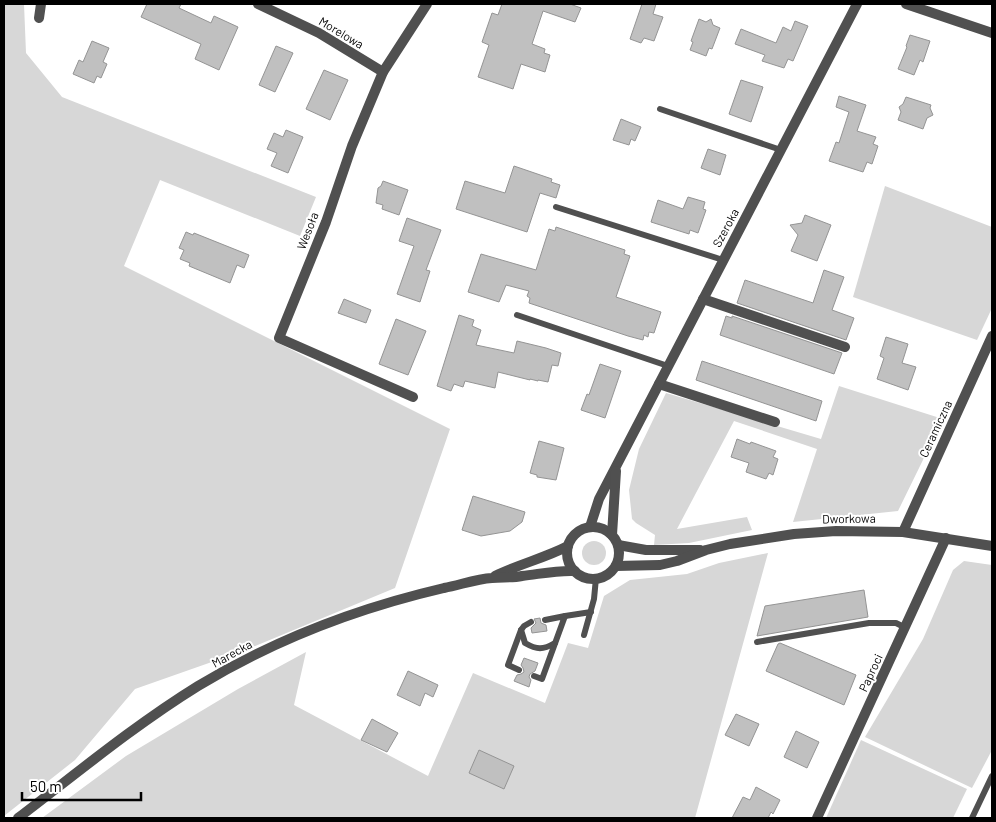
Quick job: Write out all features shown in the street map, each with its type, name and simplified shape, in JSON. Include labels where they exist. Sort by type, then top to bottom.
[{"type":"street","points":[[39,18],[41,4]]},
{"type":"street","name":"Morelowa","points":[[258,4],[319,33],[383,72]]},
{"type":"street","name":"Wesoła","points":[[413,397],[279,338],[326,222],[352,146],[383,72],[427,4]]},
{"type":"street","name":"Szeroka","points":[[590,527],[599,499],[857,4]]},
{"type":"street","points":[[906,4],[992,33]]},
{"type":"street","points":[[703,299],[845,347]]},
{"type":"street","name":"Ceramiczna","points":[[902,532],[992,336]]},
{"type":"street","points":[[659,384],[775,422]]},
{"type":"street","name":"Szeroka","points":[[612,535],[617,465]]},
{"type":"street","points":[[590,527],[602,528],[612,535],[618,545],[619,552],[616,566],[604,576],[596,578],[588,578],[575,571],[568,559],[568,546],[578,532],[590,527]]},
{"type":"street","name":"Dworkowa","points":[[616,566],[660,565],[730,544],[794,534],[836,530],[902,532],[992,546]]},
{"type":"street","name":"Paproci","points":[[817,818],[946,538]]},
{"type":"street","name":"Dworkowa","points":[[618,545],[646,550],[706,550]]},
{"type":"street","name":"Marecka","points":[[490,578],[568,546]]},
{"type":"street","name":"Marecka","points":[[18,818],[142,723],[199,685],[267,649],[330,622],[432,591],[490,578],[575,571]]},
{"type":"lane","points":[[660,109],[781,150]]},
{"type":"lane","points":[[556,207],[723,260]]},
{"type":"lane","points":[[517,315],[668,366]]},
{"type":"lane","points":[[584,635],[594,599],[596,578]]},
{"type":"lane","points":[[545,620],[591,612]]},
{"type":"lane","points":[[534,676],[542,679],[564,616]]},
{"type":"lane","points":[[519,670],[508,665],[521,630],[531,622]]},
{"type":"lane","points":[[757,642],[869,623],[896,623],[906,628]]},
{"type":"lane","points":[[521,630],[525,643],[534,648],[544,649],[554,643]]},
{"type":"lane","points":[[972,818],[992,776]]},
{"type":"shaded area","points":[[4,4],[24,4],[26,53],[62,97],[316,197],[300,236],[160,180],[124,266],[450,429],[395,588],[243,651],[135,689],[75,760],[4,816]]},
{"type":"shaded area","points":[[885,186],[992,227],[992,308],[977,340],[853,297]]},
{"type":"shaded area","points":[[839,386],[943,419],[898,511],[793,522],[817,449],[734,421],[677,529],[747,517],[752,530],[689,543],[654,545],[655,535],[632,519],[629,490],[639,449],[666,393],[821,439]]},
{"type":"shaded area","points":[[594,541],[603,544],[606,553],[603,562],[594,565],[585,562],[582,553],[585,544]]},
{"type":"shaded area","points":[[768,553],[695,818],[42,818],[126,756],[238,689],[306,652],[294,705],[428,776],[473,673],[545,703],[568,643],[588,648],[604,596],[630,580],[687,574],[719,563]]},
{"type":"shaded area","points":[[964,561],[992,565],[992,750],[972,788],[865,737],[923,639],[953,570]]},
{"type":"shaded area","points":[[861,740],[967,789],[953,818],[826,818]]},
{"type":"building","points":[[147,4],[181,4],[179,8],[211,23],[214,16],[238,27],[219,70],[195,59],[201,44],[141,17]]},
{"type":"building","points":[[502,4],[570,4],[581,8],[575,22],[543,11],[532,44],[545,49],[544,53],[550,55],[545,72],[521,64],[513,89],[478,77],[489,45],[482,42],[492,13],[498,15]]},
{"type":"building","points":[[642,4],[656,4],[653,14],[663,17],[654,41],[644,38],[641,43],[630,39]]},
{"type":"building","points":[[699,19],[706,22],[711,19],[713,25],[720,28],[712,49],[709,48],[706,56],[690,50],[693,42],[691,41]]},
{"type":"building","points":[[795,21],[808,26],[793,61],[788,59],[784,68],[762,61],[765,55],[735,44],[741,29],[776,43],[783,27],[791,31]]},
{"type":"building","points":[[910,35],[930,41],[923,62],[920,60],[914,75],[898,69]]},
{"type":"building","points":[[92,41],[109,48],[103,62],[107,64],[101,78],[97,76],[94,83],[73,74],[79,60],[83,62]]},
{"type":"building","points":[[276,46],[293,53],[275,92],[259,85]]},
{"type":"building","points":[[324,70],[348,80],[330,120],[306,109]]},
{"type":"building","points":[[741,80],[763,87],[751,122],[729,114]]},
{"type":"building","points":[[839,96],[866,105],[857,131],[876,137],[873,144],[878,146],[872,164],[867,162],[863,172],[829,161],[836,142],[839,143],[849,112],[836,107]]},
{"type":"building","points":[[906,97],[931,105],[930,108],[933,115],[927,118],[923,129],[898,120],[901,112],[899,107],[903,104]]},
{"type":"building","points":[[621,119],[641,127],[635,141],[631,139],[629,145],[613,140]]},
{"type":"building","points":[[286,130],[303,137],[288,173],[271,166],[277,153],[267,149],[274,133],[283,137]]},
{"type":"building","points":[[708,149],[726,155],[720,175],[701,168]]},
{"type":"building","points":[[514,166],[552,179],[551,182],[560,185],[556,198],[540,193],[527,232],[456,209],[465,181],[505,193]]},
{"type":"building","points":[[383,181],[408,190],[399,215],[382,209],[383,205],[376,203],[378,188]]},
{"type":"building","points":[[688,197],[705,202],[703,209],[706,210],[698,233],[690,230],[689,234],[651,222],[658,200],[683,209]]},
{"type":"building","points":[[805,215],[831,225],[817,261],[791,251],[798,235],[790,225],[802,223]]},
{"type":"building","points":[[407,218],[441,230],[426,270],[430,271],[420,302],[397,294],[414,246],[399,241]]},
{"type":"building","points":[[556,227],[625,250],[624,254],[630,256],[616,297],[661,312],[654,333],[649,332],[648,337],[644,335],[643,340],[628,336],[529,303],[530,298],[527,296],[529,291],[506,285],[499,302],[468,292],[481,254],[536,270],[549,229],[555,231]]},
{"type":"building","points":[[186,232],[193,235],[194,233],[249,255],[244,268],[237,265],[230,283],[189,266],[190,263],[180,259],[184,250],[179,248]]},
{"type":"building","points":[[824,270],[844,277],[832,310],[854,318],[846,340],[737,303],[745,280],[813,303]]},
{"type":"building","points":[[344,299],[371,310],[366,323],[338,313]]},
{"type":"building","points":[[459,315],[474,320],[472,326],[481,330],[476,345],[514,353],[517,341],[561,353],[558,366],[552,365],[548,382],[530,380],[498,372],[495,388],[465,381],[463,387],[454,384],[451,391],[437,386]]},
{"type":"building","points":[[726,316],[732,318],[732,316],[842,353],[834,374],[720,335]]},
{"type":"building","points":[[396,319],[426,331],[408,375],[379,364]]},
{"type":"building","points":[[886,337],[908,344],[902,363],[916,367],[908,390],[877,379],[884,358],[880,356]]},
{"type":"building","points":[[702,361],[822,401],[816,421],[696,380]]},
{"type":"building","points":[[600,364],[621,371],[605,418],[581,410],[587,394],[589,395]]},
{"type":"building","points":[[737,439],[776,451],[773,457],[778,459],[773,475],[769,473],[766,479],[746,472],[749,463],[731,457]]},
{"type":"building","points":[[539,441],[564,448],[556,480],[537,477],[537,475],[530,473]]},
{"type":"building","points":[[473,496],[525,512],[522,522],[510,531],[481,536],[462,530]]},
{"type":"building","points":[[864,590],[868,617],[757,636],[765,606]]},
{"type":"building","points":[[540,618],[541,623],[546,625],[547,631],[532,633],[531,628],[536,623],[534,619]]},
{"type":"building","points":[[780,643],[856,675],[844,705],[766,671]]},
{"type":"building","points":[[524,658],[538,663],[535,671],[530,674],[529,687],[514,681],[517,675],[524,672],[521,665]]},
{"type":"building","points":[[408,671],[438,685],[433,697],[425,693],[420,706],[397,695]]},
{"type":"building","points":[[736,714],[759,724],[749,746],[725,735]]},
{"type":"building","points":[[372,719],[398,733],[387,752],[361,740]]},
{"type":"building","points":[[796,731],[819,742],[807,768],[784,757]]},
{"type":"building","points":[[479,750],[514,766],[504,789],[469,773]]},
{"type":"building","points":[[756,787],[780,800],[773,814],[771,812],[768,818],[732,818],[743,797],[750,800]]}]
